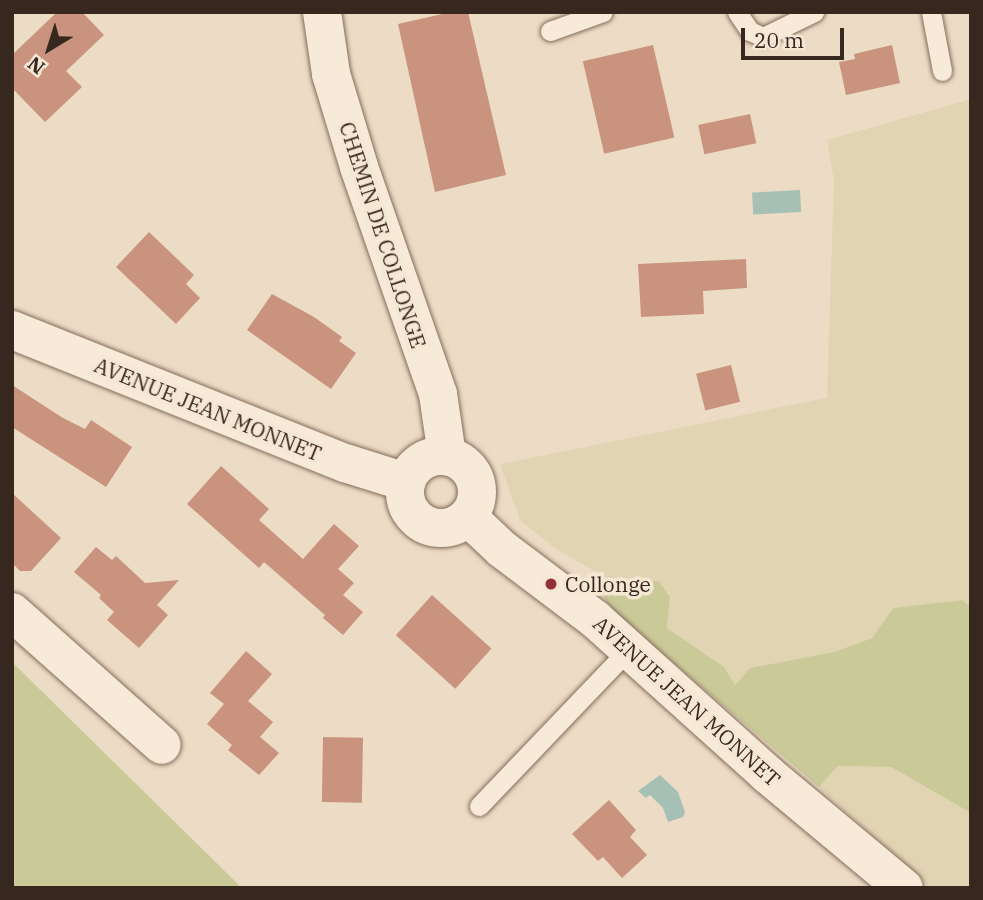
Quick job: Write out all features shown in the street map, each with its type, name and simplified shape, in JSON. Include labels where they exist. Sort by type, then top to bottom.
[{"type":"street","name":"CHEMIN DE COLLONGE","points":[[322,12],[331,74],[347,128],[438,394],[447,456]]},
{"type":"street","name":"AVENUE JEAN MONNET","points":[[12,330],[345,463],[406,482]]},
{"type":"street","points":[[447,456],[465,465],[475,481],[477,500],[468,517],[451,527],[432,528],[415,518],[405,501],[406,482],[415,466],[430,457],[447,456]]},
{"type":"street","name":"AVENUE JEAN MONNET","points":[[468,517],[502,549],[629,649],[767,774],[904,888]]},
{"type":"street","points":[[12,612],[162,745]]},
{"type":"lane","points":[[550,31],[603,12]]},
{"type":"lane","points":[[737,12],[750,31],[764,37],[814,12]]},
{"type":"lane","points":[[931,12],[942,71]]},
{"type":"lane","points":[[479,806],[629,649]]},
{"type":"shaded area","points":[[971,99],[971,608],[961,600],[893,608],[872,638],[834,652],[750,668],[735,685],[724,667],[667,628],[670,597],[659,581],[610,580],[556,549],[520,520],[500,464],[827,398],[834,181],[827,140]]},
{"type":"shaded area","points":[[800,190],[801,212],[753,214],[752,193]]},
{"type":"shaded area","points":[[838,766],[891,767],[971,813],[971,888],[931,888],[819,787]]},
{"type":"shaded area","points":[[660,775],[678,792],[685,812],[683,817],[668,822],[663,808],[650,795],[646,798],[638,791]]},
{"type":"green space","points":[[610,580],[659,581],[670,597],[667,628],[724,667],[735,685],[750,668],[834,652],[872,638],[893,608],[962,600],[971,608],[971,813],[891,767],[838,766],[819,787],[615,613],[596,586]]},
{"type":"green space","points":[[12,662],[242,888],[12,888]]},
{"type":"building","points":[[57,12],[82,12],[104,35],[66,71],[82,87],[45,122],[12,88],[12,55]]},
{"type":"building","points":[[451,12],[468,12],[506,175],[435,192],[398,24]]},
{"type":"building","points":[[653,45],[674,138],[604,154],[583,61]]},
{"type":"building","points":[[892,45],[900,83],[846,95],[839,62],[855,59],[854,54]]},
{"type":"building","points":[[750,114],[756,143],[704,154],[698,125]]},
{"type":"building","points":[[149,232],[194,275],[186,284],[200,298],[176,324],[116,267]]},
{"type":"building","points":[[746,259],[747,288],[703,291],[704,314],[641,317],[638,264]]},
{"type":"building","points":[[272,294],[314,317],[342,337],[339,341],[356,353],[331,389],[247,330]]},
{"type":"building","points":[[731,365],[740,402],[705,411],[696,374]]},
{"type":"building","points":[[12,385],[63,418],[85,429],[91,420],[132,447],[106,487],[12,427]]},
{"type":"building","points":[[221,466],[269,509],[259,520],[303,559],[334,524],[359,546],[338,569],[354,583],[343,595],[363,612],[343,635],[323,618],[325,615],[264,562],[259,568],[187,504]]},
{"type":"building","points":[[12,493],[61,538],[31,571],[20,571],[12,563]]},
{"type":"building","points":[[96,547],[112,560],[116,556],[145,583],[179,580],[157,605],[168,615],[139,648],[107,620],[114,612],[99,598],[101,595],[74,572]]},
{"type":"building","points":[[432,595],[491,649],[455,689],[396,635]]},
{"type":"building","points":[[246,651],[272,674],[248,701],[273,722],[260,737],[279,753],[259,775],[228,750],[232,745],[207,724],[224,704],[210,693]]},
{"type":"building","points":[[323,737],[363,738],[362,803],[322,802]]},
{"type":"building","points":[[609,800],[636,830],[630,837],[647,855],[622,878],[603,857],[598,861],[572,834]]},
{"type":"place","name":"Collonge","points":[[551,584]]}]
